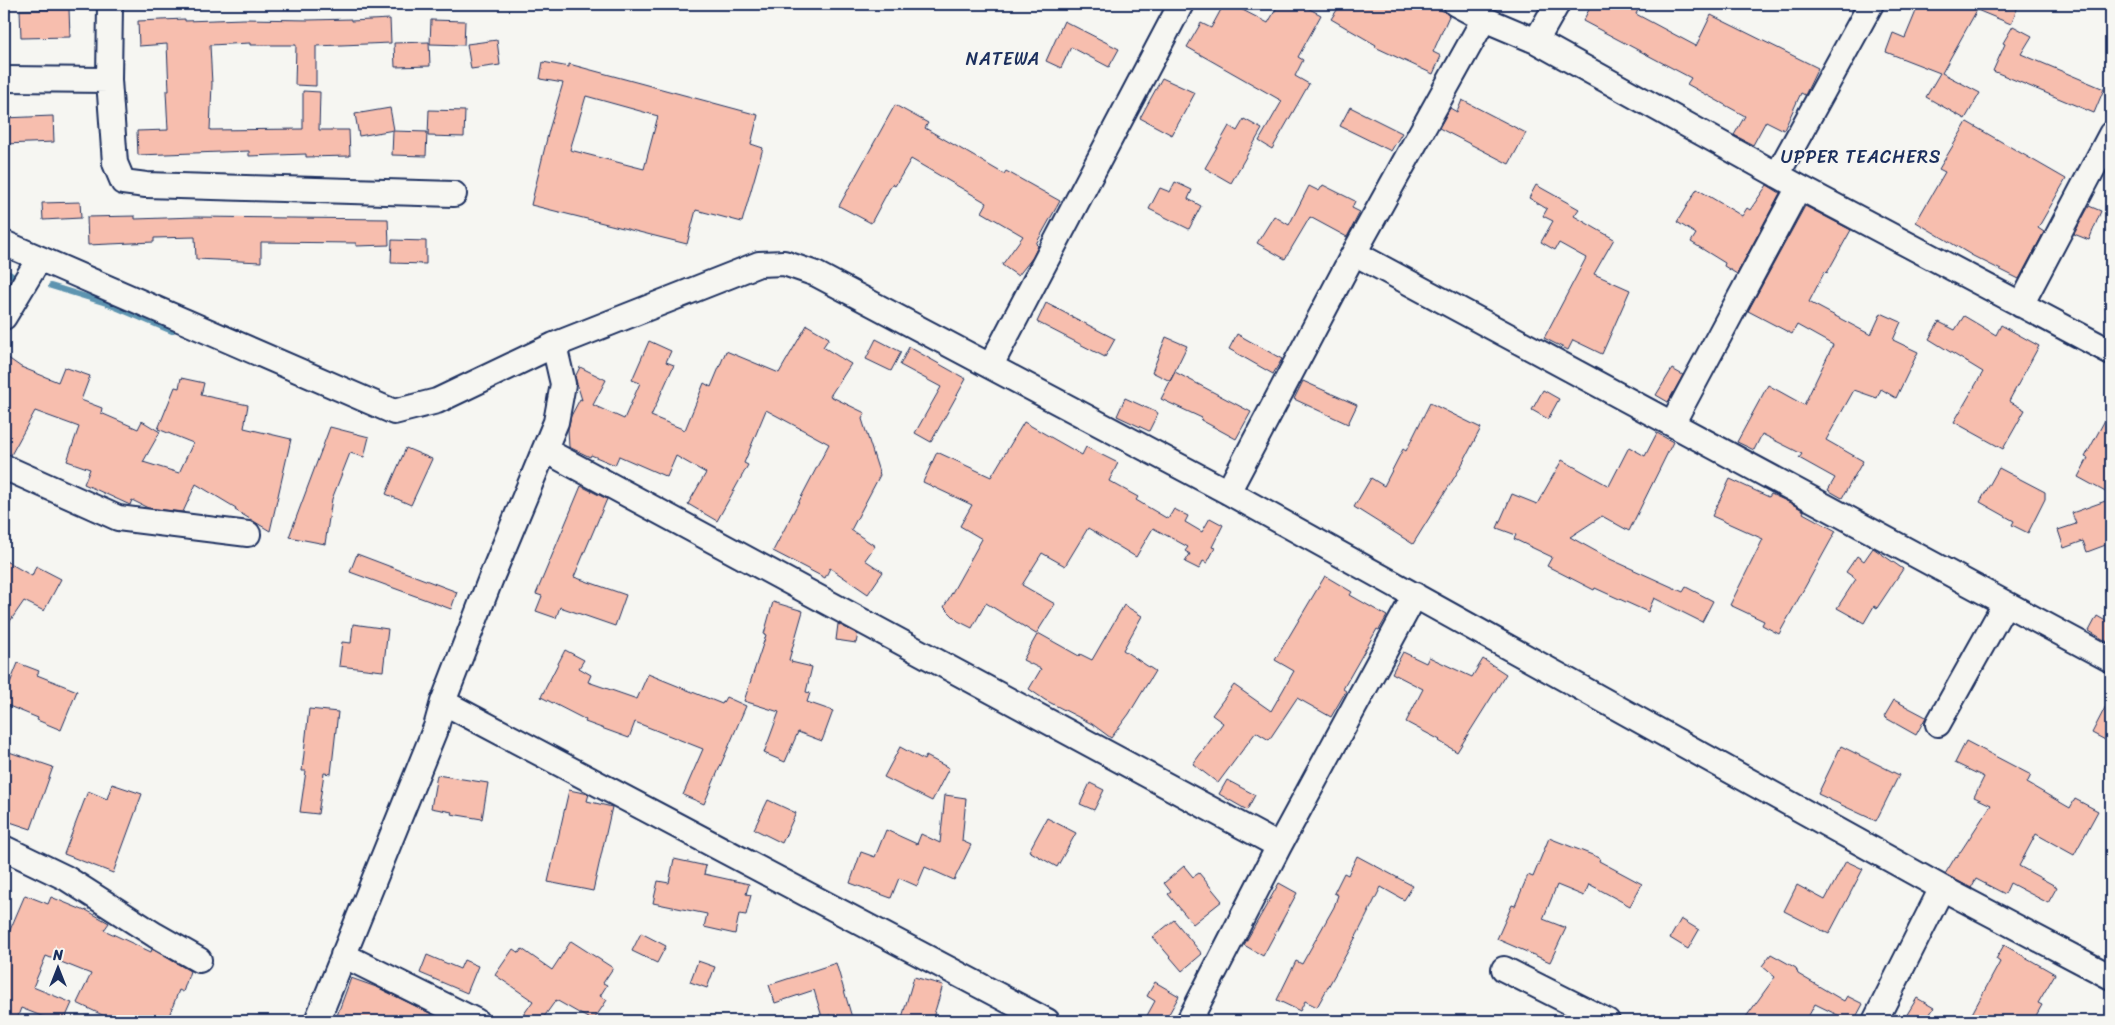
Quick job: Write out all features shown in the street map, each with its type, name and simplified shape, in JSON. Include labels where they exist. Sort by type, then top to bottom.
[{"type":"street","points":[[110,4],[109,80],[115,163],[123,182],[146,185],[454,194]]},
{"type":"street","points":[[991,365],[1181,4]]},
{"type":"street","points":[[1456,4],[1484,19],[1536,41],[1799,187],[2111,352]]},
{"type":"street","points":[[1536,41],[1557,4]]},
{"type":"street","points":[[1777,174],[1871,4]]},
{"type":"street","points":[[1228,492],[1354,253],[1484,19]]},
{"type":"street","points":[[4,79],[109,80]]},
{"type":"street","points":[[2022,305],[2111,134]]},
{"type":"street","points":[[1672,424],[1799,187]]},
{"type":"street","points":[[4,243],[394,412],[437,401],[554,345],[759,264],[784,263],[816,274],[1228,492],[1942,888],[2111,977]]},
{"type":"street","points":[[1354,253],[2111,660]]},
{"type":"street","points":[[4,317],[38,259]]},
{"type":"street","points":[[317,1021],[436,727],[443,702],[556,422],[563,384],[554,345]]},
{"type":"street","points":[[545,450],[1279,846]]},
{"type":"street","points":[[4,467],[118,518],[248,534]]},
{"type":"street","points":[[1189,1021],[1279,846],[1415,595]]},
{"type":"street","points":[[1938,724],[2005,604]]},
{"type":"street","points":[[443,702],[1047,1021]]},
{"type":"street","points":[[4,848],[66,878],[155,935],[199,960]]},
{"type":"street","points":[[1875,1021],[1942,888]]},
{"type":"street","points":[[343,955],[476,1021]]},
{"type":"street","points":[[1504,969],[1607,1021]]},
{"type":"building","points":[[1224,4],[1231,4],[1268,23],[1279,4],[1300,4],[1321,15],[1298,57],[1303,60],[1295,76],[1309,84],[1272,149],[1259,141],[1282,101],[1187,47],[1201,23],[1211,28]]},
{"type":"building","points":[[1341,4],[1428,4],[1445,12],[1449,16],[1433,52],[1441,56],[1433,74],[1375,47],[1376,45],[1331,19]]},
{"type":"building","points":[[1592,4],[1641,4],[1636,14],[1696,46],[1711,15],[1818,68],[1805,95],[1801,93],[1784,130],[1766,121],[1753,145],[1734,135],[1745,116],[1687,84],[1691,78],[1583,21]]},
{"type":"building","points":[[1919,4],[2019,4],[2011,24],[1977,10],[1942,73],[1980,93],[1965,119],[1926,97],[1940,73],[1886,52],[1893,33],[1905,38]]},
{"type":"building","points":[[69,9],[70,37],[21,38],[20,10]]},
{"type":"building","points":[[185,19],[185,21],[351,19],[351,21],[390,19],[391,43],[316,46],[316,86],[295,85],[296,45],[250,45],[250,43],[210,45],[212,84],[210,130],[303,129],[303,91],[320,92],[319,130],[349,130],[350,156],[306,157],[306,154],[249,156],[249,151],[138,155],[137,131],[168,130],[166,91],[169,91],[167,44],[139,46],[138,21]]},
{"type":"building","points":[[431,20],[465,21],[464,45],[430,44]]},
{"type":"building","points":[[1064,21],[1119,49],[1109,67],[1071,47],[1061,68],[1046,61]]},
{"type":"building","points":[[2013,26],[2032,36],[2021,54],[2104,89],[2094,113],[1993,71],[2005,44],[2003,43]]},
{"type":"building","points":[[497,40],[500,65],[471,69],[467,44]]},
{"type":"building","points":[[429,42],[430,66],[395,67],[394,43]]},
{"type":"building","points":[[543,62],[569,67],[569,64],[758,115],[751,144],[763,148],[742,222],[696,210],[687,244],[531,205],[549,130],[563,83],[540,79]],"holes":[[[586,96],[658,116],[644,169],[570,150]]]},
{"type":"building","points":[[1162,78],[1195,93],[1172,135],[1140,118]]},
{"type":"building","points":[[1462,100],[1526,133],[1509,164],[1439,128],[1450,108],[1457,112]]},
{"type":"building","points":[[895,105],[928,123],[925,128],[1004,174],[1006,171],[1060,201],[1036,244],[1038,246],[1033,257],[1018,276],[1002,265],[1023,236],[982,212],[987,203],[911,159],[895,186],[892,184],[871,223],[839,206]]},
{"type":"building","points":[[1350,107],[1402,133],[1391,151],[1340,126]]},
{"type":"building","points":[[390,108],[394,130],[359,136],[355,114]]},
{"type":"building","points":[[429,110],[465,111],[464,137],[428,136]]},
{"type":"building","points":[[53,116],[54,142],[4,144],[4,118]]},
{"type":"building","points":[[1244,119],[1262,129],[1231,183],[1205,168],[1229,126],[1237,131]]},
{"type":"building","points":[[1967,122],[2066,179],[2038,228],[2044,232],[2019,279],[1973,256],[1916,222],[1945,172],[1939,169]]},
{"type":"building","points":[[393,131],[427,132],[426,156],[392,155]]},
{"type":"building","points":[[1175,182],[1192,190],[1188,199],[1201,206],[1189,229],[1149,209],[1160,188],[1170,192]]},
{"type":"building","points":[[1323,185],[1355,201],[1352,208],[1360,212],[1347,237],[1310,217],[1285,259],[1257,243],[1274,216],[1289,225],[1309,186],[1319,191]]},
{"type":"building","points":[[1536,185],[1579,209],[1574,216],[1614,239],[1594,274],[1630,290],[1602,354],[1573,340],[1568,350],[1544,338],[1586,258],[1559,243],[1555,250],[1541,242],[1553,221],[1543,216],[1547,209],[1529,198]]},
{"type":"building","points":[[1767,185],[1780,193],[1737,274],[1724,266],[1725,263],[1691,242],[1696,234],[1677,222],[1697,189],[1742,216],[1747,208],[1750,210]]},
{"type":"building","points":[[80,202],[81,218],[43,220],[42,203]]},
{"type":"building","points":[[1805,206],[1851,230],[1827,273],[1825,271],[1809,302],[1871,335],[1881,313],[1901,322],[1893,340],[1918,352],[1896,398],[1881,389],[1877,398],[1854,390],[1826,440],[1863,461],[1842,498],[1828,490],[1835,478],[1799,458],[1802,454],[1762,434],[1754,450],[1737,442],[1768,385],[1804,405],[1833,345],[1797,325],[1792,334],[1748,311]]},
{"type":"building","points":[[2089,206],[2101,211],[2089,240],[2074,234]]},
{"type":"building","points":[[135,216],[135,219],[196,217],[388,219],[389,245],[356,246],[356,243],[261,242],[261,262],[196,259],[195,237],[154,238],[154,242],[88,245],[87,217]]},
{"type":"building","points":[[392,240],[426,241],[426,264],[391,263]]},
{"type":"building","points":[[1046,303],[1115,339],[1105,357],[1037,322]]},
{"type":"building","points":[[1964,316],[1996,335],[2001,325],[2039,346],[2009,401],[2025,410],[2003,449],[1954,422],[1983,372],[1929,339],[1939,322],[1955,330]]},
{"type":"building","points":[[807,325],[829,338],[823,347],[851,364],[830,396],[865,413],[862,419],[880,475],[851,530],[875,546],[865,560],[883,572],[868,594],[830,568],[825,578],[773,551],[829,444],[766,410],[744,463],[748,465],[717,521],[688,504],[706,473],[676,456],[667,477],[619,456],[615,465],[591,455],[590,457],[569,447],[568,429],[571,416],[580,399],[582,400],[575,377],[580,367],[606,380],[593,405],[624,419],[640,383],[632,380],[649,341],[671,351],[666,362],[674,365],[651,416],[685,430],[704,383],[711,387],[726,351],[779,373]]},
{"type":"building","points":[[1237,334],[1282,359],[1273,374],[1229,349]]},
{"type":"building","points":[[1166,337],[1187,346],[1170,381],[1152,372]]},
{"type":"building","points":[[876,339],[901,352],[891,371],[866,359]]},
{"type":"building","points":[[909,347],[966,379],[931,442],[915,433],[941,387],[900,365]]},
{"type":"building","points":[[4,355],[21,367],[58,382],[64,367],[90,376],[81,400],[102,408],[101,413],[138,429],[142,421],[160,432],[143,462],[179,473],[193,443],[158,429],[175,387],[179,388],[181,378],[204,383],[201,395],[248,405],[244,428],[291,439],[270,531],[196,484],[183,512],[148,508],[132,500],[130,505],[84,484],[90,469],[67,461],[79,427],[35,411],[11,455],[4,453]]},
{"type":"building","points":[[1672,369],[1683,375],[1668,402],[1656,395]]},
{"type":"building","points":[[1175,372],[1251,412],[1236,439],[1201,420],[1202,418],[1161,399]]},
{"type":"building","points":[[1303,381],[1357,405],[1348,424],[1294,399]]},
{"type":"building","points":[[1543,390],[1559,399],[1548,419],[1532,410]]},
{"type":"building","points":[[1125,398],[1158,413],[1149,431],[1117,416]]},
{"type":"building","points":[[1430,403],[1481,428],[1459,470],[1413,544],[1354,507],[1371,478],[1384,486],[1403,449],[1406,451]]},
{"type":"building","points":[[2111,409],[2111,495],[2078,477],[2088,458],[2085,457]]},
{"type":"building","points":[[1024,422],[1082,455],[1086,447],[1118,463],[1109,481],[1138,497],[1136,500],[1168,519],[1174,509],[1188,516],[1185,522],[1202,532],[1210,518],[1223,525],[1212,547],[1215,548],[1207,563],[1203,561],[1199,569],[1185,562],[1190,554],[1185,551],[1188,547],[1153,528],[1136,557],[1088,528],[1065,566],[1042,553],[1022,585],[1055,604],[1036,634],[986,603],[972,628],[958,621],[944,607],[982,539],[960,526],[972,505],[923,482],[937,452],[991,477]]},
{"type":"building","points":[[330,427],[369,437],[364,457],[350,453],[332,499],[325,544],[289,537]]},
{"type":"building","points":[[1657,433],[1673,442],[1629,531],[1602,516],[1570,537],[1610,559],[1683,592],[1686,587],[1713,601],[1702,622],[1654,598],[1648,612],[1595,588],[1594,590],[1547,566],[1552,557],[1514,539],[1516,535],[1497,528],[1512,494],[1537,504],[1562,460],[1609,486],[1629,447],[1645,456]]},
{"type":"building","points":[[406,448],[432,459],[411,505],[386,494]]},
{"type":"building","points":[[1999,468],[2045,492],[2045,499],[2028,533],[2012,525],[2014,521],[1980,502]]},
{"type":"building","points":[[1730,479],[1769,497],[1771,494],[1791,503],[1804,511],[1803,513],[1836,531],[1779,634],[1762,625],[1764,621],[1730,605],[1763,539],[1712,516]]},
{"type":"building","points":[[581,486],[607,499],[574,577],[626,595],[615,626],[560,607],[556,618],[536,611],[542,596],[536,594]]},
{"type":"building","points":[[2111,499],[2111,543],[2087,552],[2083,541],[2064,548],[2058,530],[2076,524],[2072,513]]},
{"type":"building","points":[[1873,548],[1903,569],[1877,608],[1874,606],[1864,623],[1837,608],[1856,579],[1846,572],[1857,556],[1864,561]]},
{"type":"building","points":[[357,554],[457,592],[451,609],[350,572]]},
{"type":"building","points":[[4,560],[32,576],[36,566],[61,579],[44,611],[24,601],[4,630]]},
{"type":"building","points":[[1325,576],[1352,592],[1350,595],[1387,616],[1379,630],[1377,629],[1343,689],[1346,691],[1331,717],[1297,698],[1269,740],[1256,732],[1218,783],[1193,764],[1223,723],[1212,715],[1234,685],[1271,711],[1294,671],[1275,660]]},
{"type":"building","points":[[773,602],[803,611],[789,660],[812,667],[806,692],[810,693],[807,702],[833,711],[822,741],[798,732],[785,762],[764,753],[779,712],[744,701],[766,635],[764,634]]},
{"type":"building","points":[[1124,605],[1142,616],[1123,650],[1155,671],[1129,714],[1111,738],[1092,724],[1045,700],[1029,689],[1041,669],[1023,660],[1038,633],[1079,656],[1080,654],[1092,660]]},
{"type":"building","points":[[2097,616],[2111,624],[2111,644],[2089,631]]},
{"type":"building","points":[[353,624],[388,629],[383,671],[339,666],[342,642],[351,643]]},
{"type":"building","points":[[838,624],[858,634],[856,643],[836,640]]},
{"type":"building","points":[[565,650],[584,660],[579,668],[591,675],[588,682],[637,699],[648,674],[722,704],[726,697],[746,706],[704,804],[683,795],[703,749],[635,722],[629,738],[585,722],[586,720],[541,697]]},
{"type":"building","points":[[1403,652],[1426,663],[1429,657],[1472,677],[1483,659],[1506,674],[1457,752],[1440,740],[1406,722],[1423,689],[1392,673]]},
{"type":"building","points":[[18,663],[39,671],[37,675],[77,691],[61,730],[4,704],[4,698]]},
{"type":"building","points":[[2111,696],[2111,743],[2092,733]]},
{"type":"building","points":[[1894,700],[1926,717],[1916,735],[1884,717]]},
{"type":"building","points":[[309,709],[338,712],[331,774],[324,773],[318,814],[300,812],[306,771],[302,771]]},
{"type":"building","points":[[1966,741],[2031,775],[2027,783],[2070,808],[2075,799],[2098,811],[2074,855],[2036,834],[2019,866],[2057,887],[2048,903],[2010,883],[2005,894],[1976,879],[1971,888],[1945,874],[1991,805],[1974,797],[1984,777],[1955,763]]},
{"type":"building","points":[[1841,746],[1899,775],[1876,821],[1818,794]]},
{"type":"building","points":[[900,747],[924,760],[926,756],[949,768],[932,801],[884,777]]},
{"type":"building","points":[[9,752],[53,767],[31,829],[4,820],[4,768]]},
{"type":"building","points":[[437,775],[488,783],[482,819],[451,814],[452,812],[431,808]]},
{"type":"building","points":[[1227,780],[1255,795],[1247,810],[1219,794]]},
{"type":"building","points":[[1090,783],[1104,790],[1094,810],[1080,804]]},
{"type":"building","points":[[112,784],[142,794],[113,873],[64,854],[88,791],[107,799]]},
{"type":"building","points":[[569,790],[589,794],[587,801],[612,807],[593,891],[548,882]]},
{"type":"building","points":[[945,795],[966,798],[962,841],[971,845],[954,880],[925,867],[917,886],[899,878],[891,898],[850,883],[861,852],[875,857],[886,830],[917,844],[921,834],[940,843]]},
{"type":"building","points":[[768,800],[796,813],[782,843],[754,829]]},
{"type":"building","points":[[1047,818],[1076,833],[1057,867],[1029,851]]},
{"type":"building","points":[[1549,838],[1600,858],[1599,861],[1642,884],[1630,906],[1589,884],[1584,896],[1557,885],[1543,919],[1566,928],[1550,962],[1497,939],[1512,905],[1515,906],[1528,875],[1533,877]]},
{"type":"building","points":[[1357,856],[1413,886],[1404,900],[1381,887],[1317,1007],[1305,1001],[1300,1011],[1277,1000],[1296,961],[1302,964],[1334,907],[1338,895],[1334,893],[1344,873],[1348,875]]},
{"type":"building","points":[[674,859],[706,866],[704,874],[749,884],[746,894],[751,895],[746,915],[739,914],[735,934],[704,927],[707,914],[653,903],[658,881],[669,883]]},
{"type":"building","points":[[1846,861],[1863,869],[1829,934],[1784,911],[1797,885],[1825,900]]},
{"type":"building","points":[[1184,866],[1193,877],[1199,873],[1222,901],[1193,924],[1168,894],[1171,892],[1164,883]]},
{"type":"building","points":[[1279,883],[1297,893],[1263,956],[1244,945]]},
{"type":"building","points":[[25,895],[48,904],[51,897],[86,910],[109,923],[104,930],[151,952],[152,949],[190,971],[183,992],[179,990],[167,1021],[115,1021],[77,1003],[91,974],[46,956],[33,987],[72,1003],[64,1021],[54,1021],[21,1008],[16,1021],[4,1021],[4,944]]},
{"type":"building","points":[[1681,919],[1699,930],[1688,949],[1670,938]]},
{"type":"building","points":[[1174,920],[1202,954],[1182,971],[1153,937]]},
{"type":"building","points":[[641,933],[666,946],[657,963],[632,951]]},
{"type":"building","points":[[571,941],[613,968],[603,983],[607,985],[600,996],[607,1000],[593,1021],[556,1000],[541,1021],[519,1021],[533,1001],[495,975],[513,949],[519,953],[522,949],[552,970]]},
{"type":"building","points":[[2004,945],[2055,974],[2038,1003],[2042,1005],[2033,1021],[1968,1021],[2000,962],[1996,959]]},
{"type":"building","points":[[1771,954],[1796,968],[1798,974],[1844,1001],[1847,996],[1863,1004],[1854,1021],[1850,1021],[1815,1004],[1806,1021],[1743,1021],[1775,977],[1762,966]]},
{"type":"building","points":[[427,955],[460,969],[464,960],[478,966],[467,993],[420,973]]},
{"type":"building","points":[[698,961],[715,967],[707,988],[690,982]]},
{"type":"building","points":[[836,963],[853,1021],[832,1021],[830,1015],[822,1017],[814,990],[775,1003],[769,985]]},
{"type":"building","points":[[914,977],[943,985],[932,1021],[901,1021]]},
{"type":"building","points":[[351,978],[379,988],[446,1021],[335,1021]]},
{"type":"building","points":[[1155,982],[1179,996],[1165,1021],[1144,1021],[1155,1001],[1147,996]]},
{"type":"building","points":[[1917,998],[1934,1008],[1925,1021],[1903,1021]]},
{"type":"waterway","points":[[4,271],[11,275]]},
{"type":"waterway","points":[[51,286],[106,303],[172,331]]},
{"type":"district","name":"NATEWA","points":[[1003,59]]},
{"type":"district","name":"UPPER TEACHERS","points":[[1861,157]]}]
